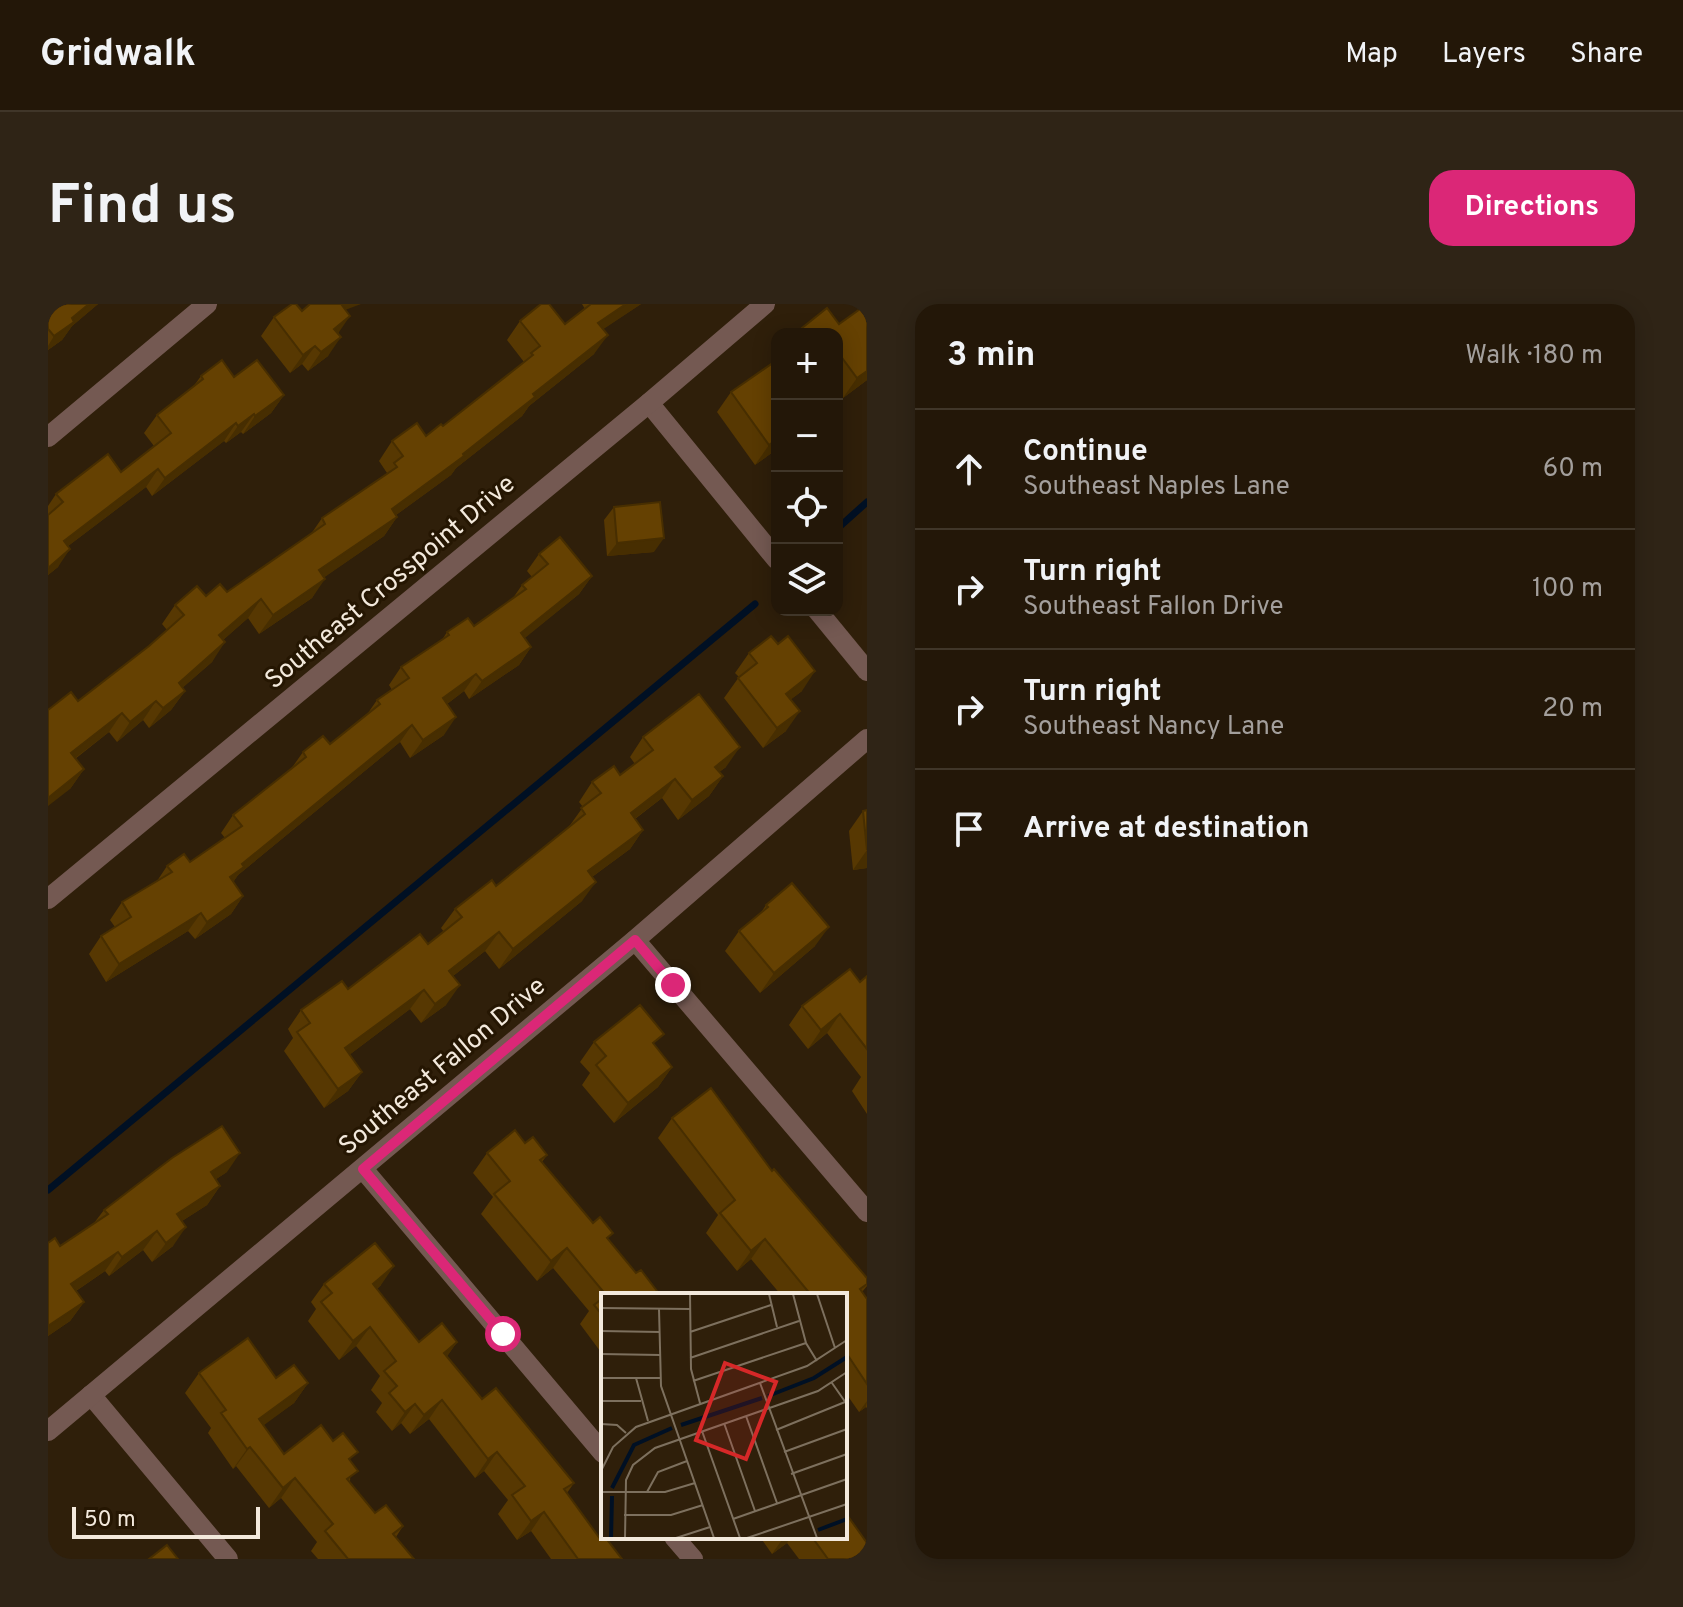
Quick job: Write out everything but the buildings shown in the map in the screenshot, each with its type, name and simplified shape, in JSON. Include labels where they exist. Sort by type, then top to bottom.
[{"type":"street","points":[[48,437],[207,304]]},
{"type":"street","name":"Southeast Crosspoint Drive","points":[[48,899],[765,304]]},
{"type":"street","points":[[649,403],[771,553]]},
{"type":"street","points":[[822,616],[867,671]]},
{"type":"street","name":"Southeast Fallon Drive","points":[[48,1431],[635,940],[867,739]]},
{"type":"street","points":[[635,940],[867,1212]]},
{"type":"street","points":[[363,1169],[601,1451]]},
{"type":"street","points":[[91,1395],[228,1559]]},
{"type":"street","points":[[676,1539],[693,1559]]},
{"type":"waterway","points":[[843,524],[867,502]]},
{"type":"waterway","points":[[48,1190],[755,604]]},
{"type":"route","points":[[503,1334],[363,1169],[635,940],[673,985]]}]
